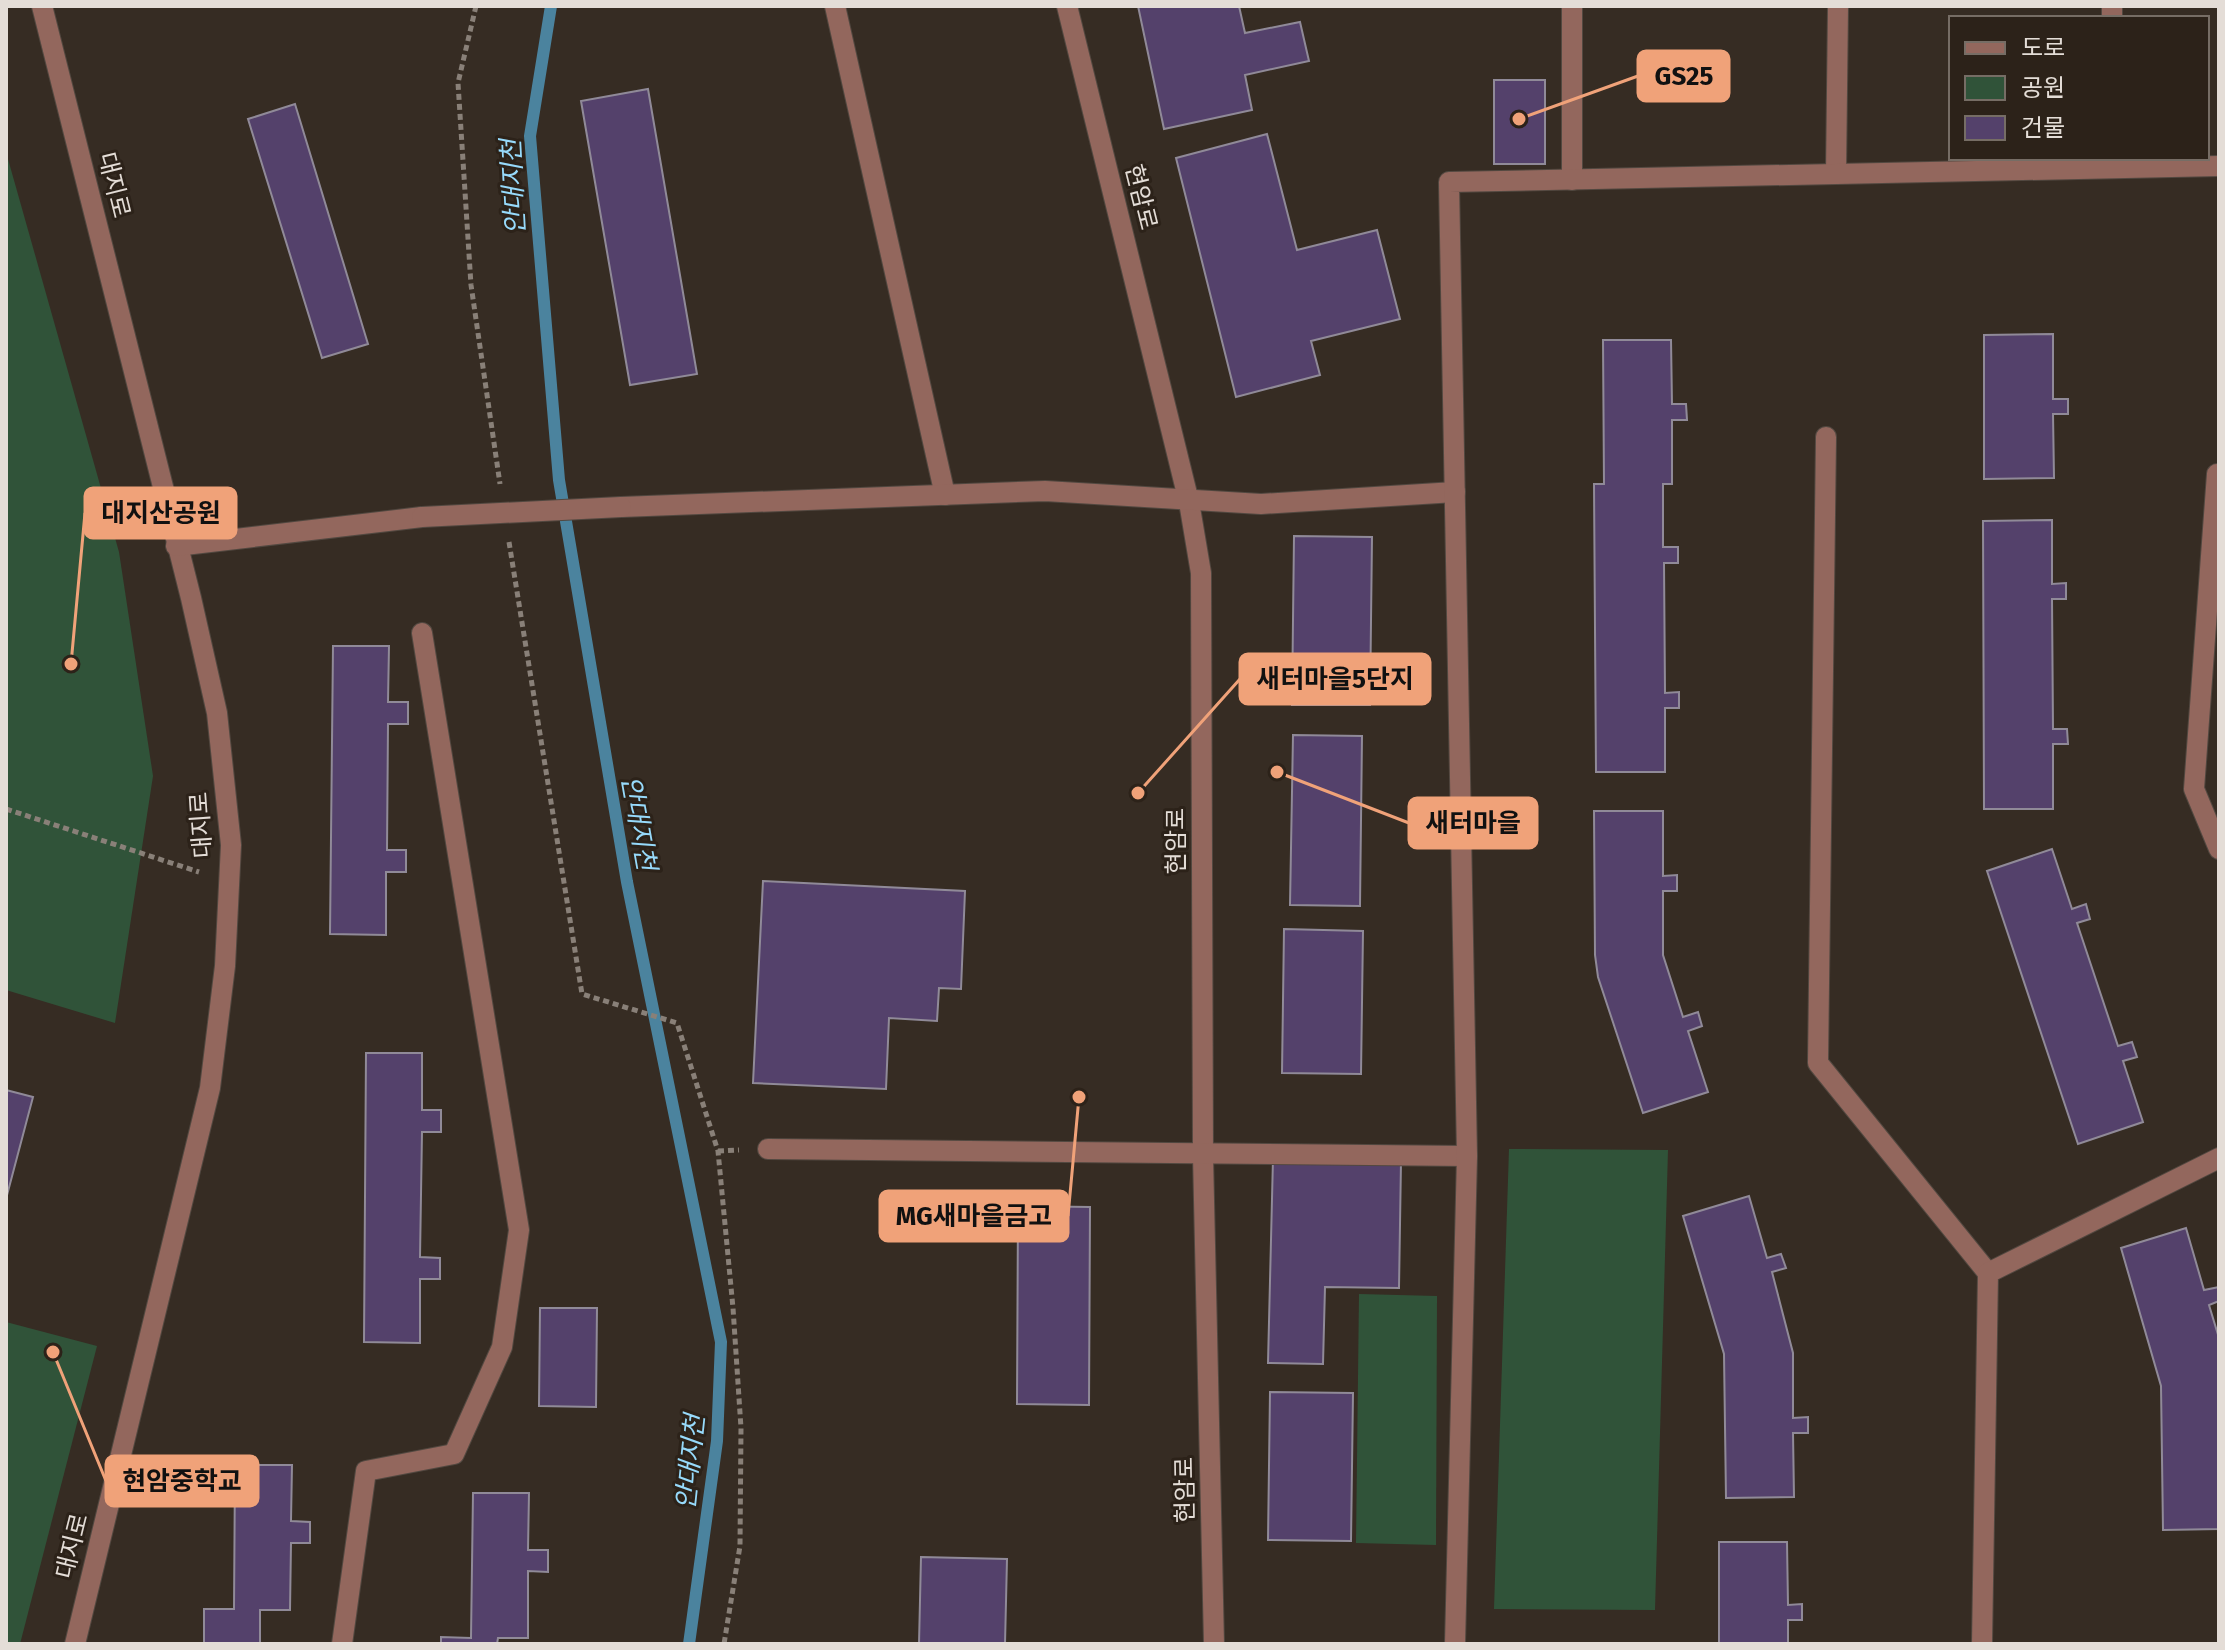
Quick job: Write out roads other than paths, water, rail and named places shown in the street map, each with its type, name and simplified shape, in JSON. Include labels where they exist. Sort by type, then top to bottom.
[{"type":"street","name":"대지로","points":[[42,6],[217,713],[231,845],[225,966],[210,1088],[75,1644]]},
{"type":"street","points":[[835,6],[945,495]]},
{"type":"street","name":"현암로","points":[[1067,6],[1189,502],[1201,573],[1203,1156],[1214,1644]]},
{"type":"street","points":[[1572,6],[1572,180]]},
{"type":"street","points":[[1836,174],[1838,6]]},
{"type":"street","points":[[1455,1644],[1467,1156],[1449,182],[1836,174],[2110,163],[2219,166]]},
{"type":"street","points":[[1826,437],[1818,1063],[1988,1273],[1982,1644]]},
{"type":"street","points":[[2217,474],[2194,789],[2219,849]]},
{"type":"street","points":[[176,546],[422,517],[621,507],[1045,491],[1261,504],[1455,492]]},
{"type":"street","points":[[342,1644],[366,1471],[454,1454],[502,1347],[519,1230],[422,633]]},
{"type":"street","points":[[768,1149],[1203,1156],[1467,1156]]},
{"type":"street","points":[[1988,1273],[2219,1158]]},
{"type":"waterway","name":"안대지천","points":[[551,6],[530,136],[559,480],[627,882],[721,1342],[717,1441],[689,1644]]},
{"type":"place","name":"GS25","points":[[1519,119]]},
{"type":"place","name":"대지산공원","points":[[71,664]]},
{"type":"place","name":"새터마을","points":[[1277,772]]},
{"type":"place","name":"새터마을5단지","points":[[1138,793]]},
{"type":"place","name":"MG새마을금고","points":[[1079,1097]]},
{"type":"place","name":"현암중학교","points":[[53,1352]]}]
